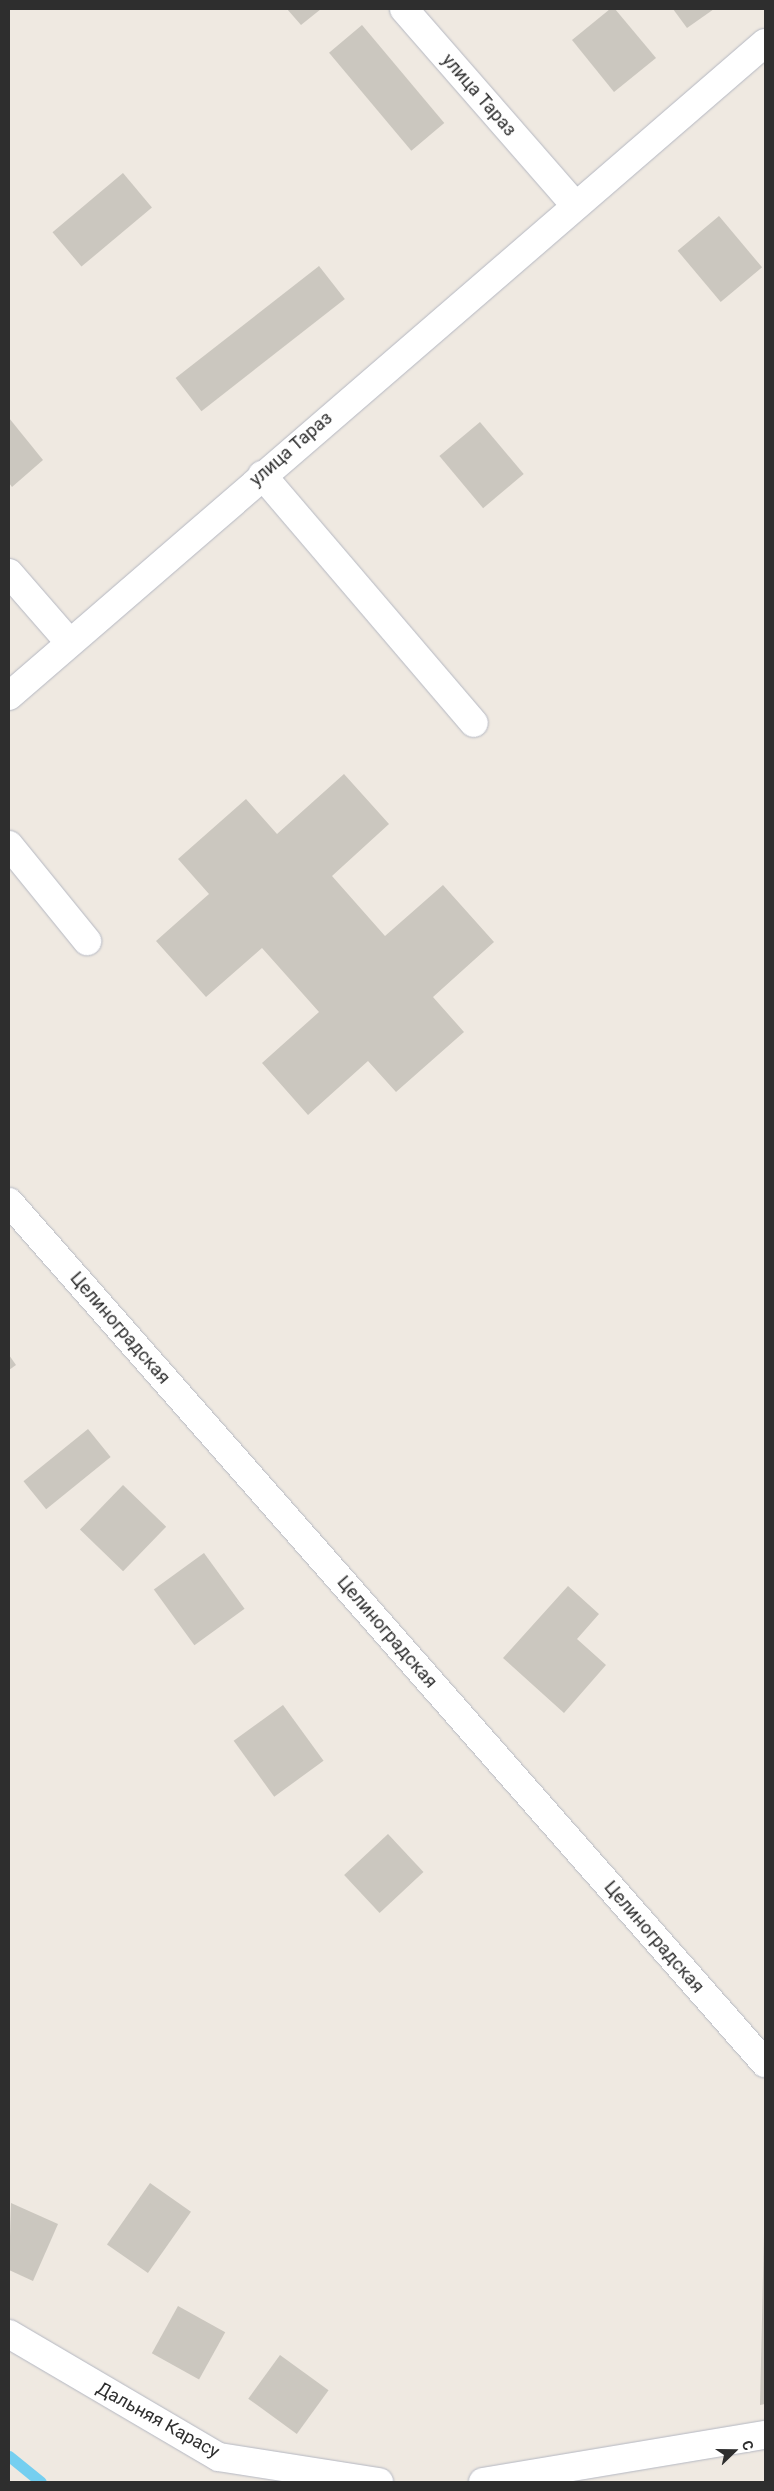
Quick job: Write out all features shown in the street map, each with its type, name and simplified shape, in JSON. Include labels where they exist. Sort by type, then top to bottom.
[{"type":"street","name":"улица Тараз","points":[[404,9],[574,204]]},
{"type":"street","name":"улица Тараз","points":[[9,696],[574,204],[765,43]]},
{"type":"street","points":[[262,475],[474,723]]},
{"type":"street","points":[[9,573],[69,642]]},
{"type":"street","points":[[9,845],[87,941]]},
{"type":"street","name":"Целиноградская","points":[[9,1202],[765,2062]]},
{"type":"street","name":"Дальняя Карасу","points":[[9,2334],[219,2457],[379,2482]]},
{"type":"street","points":[[484,2482],[765,2435]]},
{"type":"building","points":[[287,9],[321,9],[301,25]]},
{"type":"building","points":[[610,9],[615,9],[656,58],[614,92],[572,40]]},
{"type":"building","points":[[673,9],[714,9],[687,28]]},
{"type":"building","points":[[362,25],[444,123],[411,151],[329,53]]},
{"type":"building","points":[[123,173],[152,207],[81,267],[53,232]]},
{"type":"building","points":[[719,216],[762,267],[721,302],[678,251]]},
{"type":"building","points":[[319,266],[345,299],[201,411],[176,378]]},
{"type":"building","points":[[9,418],[43,460],[12,487],[9,483]]},
{"type":"building","points":[[480,422],[524,474],[483,508],[439,456]]},
{"type":"building","points":[[344,774],[389,824],[332,876],[385,936],[443,885],[494,942],[433,997],[464,1032],[396,1092],[368,1061],[308,1115],[262,1063],[319,1012],[262,948],[206,997],[156,941],[209,894],[178,859],[246,799],[277,834]]},
{"type":"building","points":[[9,1355],[16,1365],[9,1370]]},
{"type":"building","points":[[88,1429],[111,1457],[46,1509],[23,1481]]},
{"type":"building","points":[[123,1485],[166,1527],[123,1571],[80,1530]]},
{"type":"building","points":[[204,1553],[245,1609],[194,1645],[154,1589]]},
{"type":"building","points":[[568,1586],[599,1614],[577,1639],[606,1665],[564,1713],[503,1658]]},
{"type":"building","points":[[283,1705],[324,1761],[274,1797],[234,1741]]},
{"type":"building","points":[[388,1834],[423,1872],[380,1913],[344,1875]]},
{"type":"building","points":[[150,2183],[191,2212],[148,2273],[107,2244]]},
{"type":"building","points":[[11,2203],[58,2224],[33,2281],[9,2270]]},
{"type":"building","points":[[764,2233],[765,2404],[760,2405]]},
{"type":"building","points":[[178,2306],[225,2332],[199,2379],[152,2353]]},
{"type":"building","points":[[280,2355],[329,2390],[297,2434],[248,2399]]},
{"type":"waterway","points":[[9,2456],[41,2482]]}]
